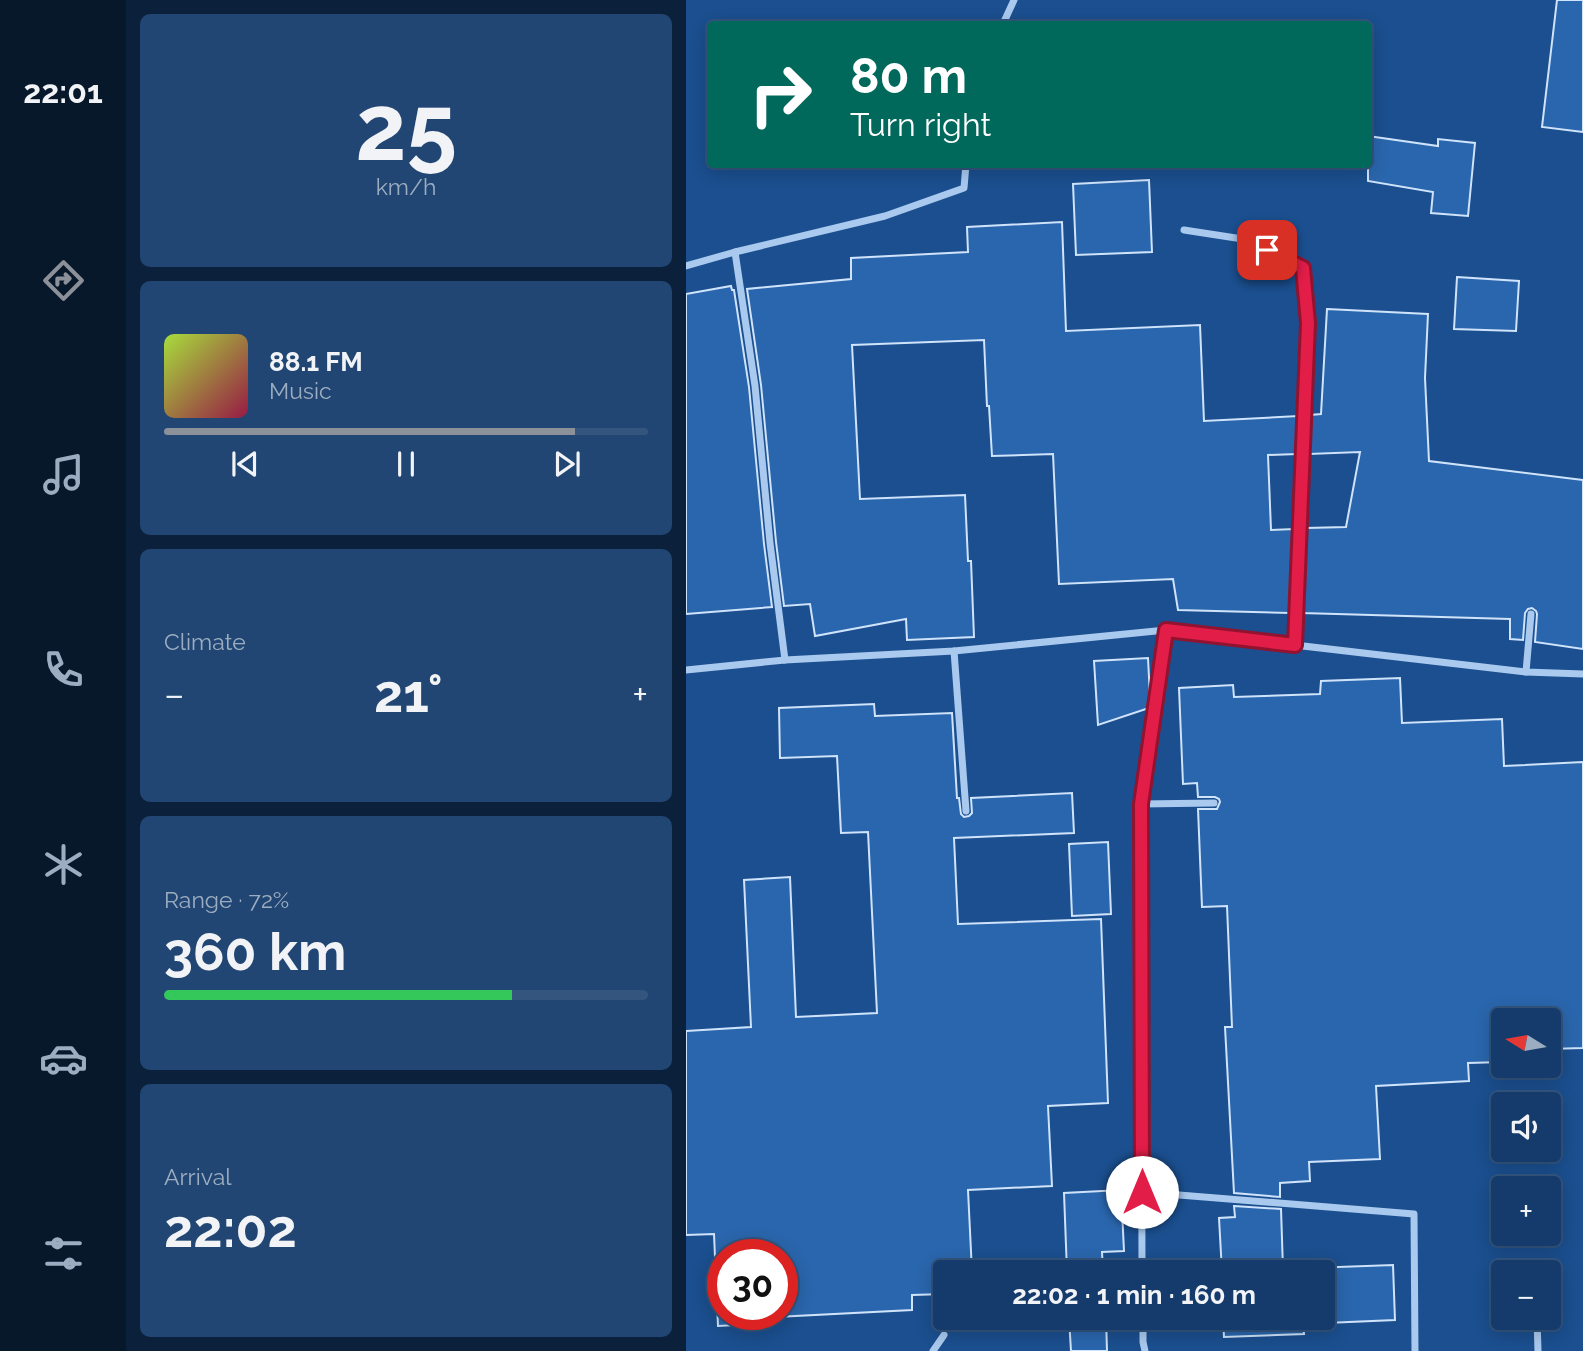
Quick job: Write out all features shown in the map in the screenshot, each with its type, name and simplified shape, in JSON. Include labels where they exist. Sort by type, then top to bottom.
[{"type":"street","points":[[1004,21],[1014,0]]},
{"type":"street","points":[[686,266],[885,216],[964,188],[965,168]]},
{"type":"street","points":[[1184,230],[1249,240],[1303,268],[1308,323],[1295,645]]},
{"type":"street","points":[[735,252],[755,386],[770,543],[785,660]]},
{"type":"street","points":[[1526,672],[1531,614]]},
{"type":"street","points":[[1142,1260],[1141,804],[1166,630]]},
{"type":"street","points":[[686,670],[785,660],[954,651],[1166,630],[1526,672],[1583,674]]},
{"type":"street","points":[[954,651],[966,811]]},
{"type":"street","points":[[1141,804],[1214,803]]},
{"type":"street","points":[[1142,1192],[1414,1214],[1415,1351]]},
{"type":"street","points":[[1143,1330],[1145,1351]]},
{"type":"street","points":[[1537,1330],[1538,1351]]},
{"type":"street","points":[[933,1351],[944,1335]]},
{"type":"building","points":[[1557,0],[1583,0],[1583,132],[1542,127]]},
{"type":"building","points":[[1372,137],[1438,146],[1438,139],[1475,143],[1468,216],[1431,213],[1433,192],[1368,181],[1368,168],[1372,168]]},
{"type":"building","points":[[1149,180],[1152,252],[1076,255],[1073,184]]},
{"type":"building","points":[[1062,222],[1066,331],[1200,325],[1204,421],[1298,416],[1297,454],[1268,455],[1271,530],[1294,529],[1290,613],[1178,610],[1173,579],[1059,584],[1053,454],[992,456],[984,340],[852,345],[860,499],[965,495],[974,637],[907,640],[906,619],[815,636],[810,604],[784,606],[761,385],[747,289],[851,279],[851,258],[968,252],[967,227]]},
{"type":"building","points":[[1457,277],[1519,281],[1516,331],[1454,329]]},
{"type":"building","points":[[731,286],[734,290],[749,387],[772,607],[686,614],[686,294]]},
{"type":"building","points":[[1327,309],[1428,314],[1425,378],[1429,461],[1583,480],[1583,649],[1535,642],[1537,614],[1532,608],[1525,613],[1523,640],[1510,639],[1510,619],[1302,613],[1306,528],[1346,527],[1360,452],[1309,454],[1310,415],[1321,414]]},
{"type":"building","points":[[1148,658],[1149,708],[1098,725],[1094,661]]},
{"type":"building","points":[[1400,678],[1402,723],[1502,719],[1504,766],[1583,762],[1583,1048],[1561,1049],[1561,1008],[1491,1008],[1491,1062],[1468,1063],[1469,1081],[1376,1086],[1380,1159],[1309,1162],[1310,1181],[1280,1183],[1280,1197],[1234,1193],[1225,1027],[1232,1027],[1227,906],[1202,907],[1198,809],[1217,809],[1220,802],[1215,797],[1198,797],[1197,783],[1183,784],[1179,688],[1233,685],[1234,697],[1320,694],[1321,681]]},
{"type":"building","points":[[874,704],[875,716],[952,713],[957,798],[964,817],[972,813],[971,798],[1072,793],[1074,833],[954,838],[958,924],[1101,919],[1108,1103],[1048,1106],[1052,1186],[968,1190],[971,1260],[933,1260],[933,1294],[912,1295],[912,1310],[798,1316],[798,1239],[714,1239],[714,1234],[686,1235],[686,1031],[751,1027],[744,880],[790,877],[796,1017],[877,1013],[868,832],[841,833],[837,756],[780,758],[779,708]]},
{"type":"building","points":[[1108,842],[1111,914],[1072,916],[1069,844]]},
{"type":"building","points":[[1121,1190],[1124,1251],[1102,1252],[1102,1260],[1067,1260],[1064,1193]]},
{"type":"building","points":[[1234,1206],[1281,1209],[1283,1260],[1221,1260],[1219,1218],[1235,1217]]},
{"type":"building","points":[[1393,1265],[1395,1320],[1335,1323],[1335,1267]]},
{"type":"building","points":[[1070,1330],[1106,1330],[1107,1351],[1071,1351]]},
{"type":"building","points":[[1224,1330],[1304,1330],[1304,1334],[1224,1337]]},
{"type":"route","points":[[1142,1192],[1141,804],[1166,630],[1295,645],[1308,323],[1303,268],[1267,250]]}]
